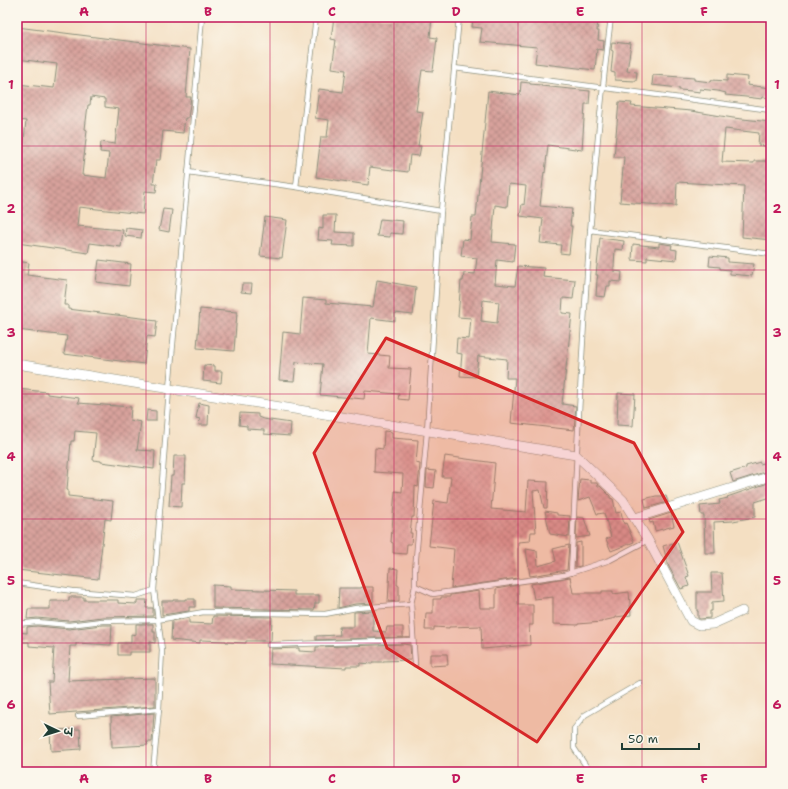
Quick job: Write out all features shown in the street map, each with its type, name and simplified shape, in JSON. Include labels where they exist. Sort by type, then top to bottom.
[{"type":"street","points":[[17,364],[576,455],[623,500],[648,540],[691,621],[699,625],[713,624],[742,611]]},
{"type":"street","points":[[635,518],[771,476]]},
{"type":"lane","points":[[153,772],[162,650],[154,590],[168,389],[202,17]]},
{"type":"lane","points":[[296,187],[316,17]]},
{"type":"lane","points":[[415,664],[411,604],[415,586],[428,431],[441,211],[459,17]]},
{"type":"lane","points":[[571,573],[576,455],[590,230],[602,88],[611,17]]},
{"type":"lane","points":[[454,68],[771,110]]},
{"type":"lane","points":[[188,172],[296,187],[441,211]]},
{"type":"lane","points":[[590,230],[771,254]]},
{"type":"lane","points":[[415,586],[432,594],[564,575],[610,560],[648,540]]},
{"type":"lane","points":[[17,583],[73,591],[136,596],[154,590]]},
{"type":"lane","points":[[17,624],[37,622],[69,625],[102,621],[157,620],[204,612],[325,614],[356,608],[411,604]]},
{"type":"lane","points":[[269,645],[414,640]]},
{"type":"lane","points":[[590,772],[574,748],[574,729],[585,715],[640,683]]},
{"type":"lane","points":[[78,716],[158,709]]},
{"type":"highlighted area","points":[[386,338],[634,443],[683,532],[537,742],[387,648],[314,453]]},
{"type":"building","points":[[334,17],[432,17],[430,37],[437,38],[433,71],[422,70],[416,111],[423,112],[418,146],[421,146],[419,156],[410,155],[408,172],[370,167],[368,185],[316,177],[321,137],[327,137],[329,120],[315,118],[319,89],[343,92],[346,70],[332,68],[336,40],[331,39]]},
{"type":"building","points":[[473,17],[598,17],[598,40],[604,41],[603,50],[597,49],[595,70],[535,63],[537,47],[480,42],[482,28],[472,27]]},
{"type":"building","points":[[17,27],[190,49],[186,97],[191,97],[188,118],[185,118],[183,133],[163,131],[160,160],[156,160],[153,184],[157,184],[156,192],[145,191],[143,214],[79,207],[77,226],[123,230],[121,247],[90,243],[88,253],[17,243],[17,203],[26,121],[17,120],[17,84],[54,88],[57,64],[17,59]],"holes":[[[91,97],[105,99],[105,107],[119,109],[115,144],[101,142],[100,152],[109,153],[106,178],[82,175],[88,105],[90,105]]]},
{"type":"building","points":[[612,42],[631,44],[627,71],[637,72],[636,81],[615,80],[615,73],[611,72],[613,51],[611,50]]},
{"type":"building","points":[[653,75],[694,78],[694,80],[711,82],[712,80],[727,81],[727,75],[748,77],[747,85],[771,88],[770,98],[763,97],[762,99],[725,95],[726,93],[718,91],[700,89],[700,92],[679,90],[679,88],[652,85]]},
{"type":"building","points":[[521,82],[541,86],[590,91],[589,104],[585,104],[582,150],[548,145],[545,173],[544,172],[540,206],[572,209],[569,254],[560,253],[561,245],[540,243],[543,219],[520,216],[522,204],[524,205],[526,186],[509,184],[507,207],[495,205],[492,242],[515,244],[513,262],[497,260],[495,284],[515,286],[518,266],[544,268],[543,277],[575,280],[573,299],[563,298],[562,313],[572,314],[562,404],[576,406],[574,430],[511,423],[515,378],[506,378],[507,359],[478,356],[476,377],[460,376],[462,354],[456,353],[457,338],[469,339],[471,318],[458,317],[461,281],[463,281],[464,273],[475,274],[477,258],[461,256],[463,239],[470,240],[472,217],[476,217],[488,91],[520,95]],"holes":[[[483,300],[499,302],[497,323],[481,321]]]},
{"type":"building","points":[[619,102],[632,103],[631,106],[691,111],[733,118],[771,122],[771,147],[758,145],[759,133],[725,129],[722,162],[754,163],[754,161],[771,161],[771,240],[742,237],[744,186],[677,182],[676,206],[620,202],[624,157],[614,157]]},
{"type":"building","points":[[163,209],[172,210],[169,232],[159,230]]},
{"type":"building","points":[[323,215],[336,215],[335,232],[354,233],[354,246],[332,245],[333,241],[318,240],[319,228],[323,229]]},
{"type":"building","points":[[265,217],[287,220],[282,258],[260,256]]},
{"type":"building","points":[[380,219],[403,221],[402,234],[390,233],[390,237],[377,236]]},
{"type":"building","points":[[126,228],[142,230],[141,238],[125,236]]},
{"type":"building","points":[[600,238],[624,241],[623,250],[615,249],[614,271],[622,272],[621,282],[610,281],[610,286],[607,286],[605,297],[596,296],[598,275],[596,275]]},
{"type":"building","points":[[659,243],[672,245],[671,249],[677,250],[676,260],[647,257],[647,261],[632,260],[633,244],[659,247]]},
{"type":"building","points":[[710,256],[728,258],[728,262],[754,264],[752,276],[730,274],[730,270],[709,266]]},
{"type":"building","points":[[99,260],[131,264],[129,286],[96,282]]},
{"type":"building","points":[[17,261],[29,263],[27,275],[67,280],[64,305],[68,305],[68,309],[157,321],[155,337],[147,336],[144,364],[64,354],[67,336],[17,330]]},
{"type":"building","points":[[377,280],[416,287],[413,315],[395,313],[395,321],[371,318],[368,354],[390,356],[389,368],[411,369],[408,400],[398,399],[399,394],[365,391],[364,399],[320,395],[323,364],[296,362],[294,381],[279,380],[283,332],[300,334],[303,298],[326,300],[326,303],[373,307]]},
{"type":"building","points":[[242,284],[252,284],[251,293],[241,292]]},
{"type":"building","points":[[200,309],[237,312],[234,351],[197,348]]},
{"type":"building","points":[[204,365],[215,366],[215,371],[222,371],[221,383],[203,381]]},
{"type":"building","points":[[17,389],[47,392],[47,394],[79,398],[78,403],[131,407],[130,420],[141,422],[137,450],[155,451],[154,469],[93,460],[96,433],[75,431],[74,441],[71,441],[67,490],[68,496],[113,501],[111,520],[105,519],[98,579],[17,570],[17,543],[20,543],[23,519],[17,518]]},
{"type":"building","points":[[618,393],[635,394],[633,426],[617,425]]},
{"type":"building","points":[[199,403],[209,405],[208,425],[199,425],[200,419],[196,418]]},
{"type":"building","points":[[147,410],[156,411],[156,421],[146,421]]},
{"type":"building","points":[[240,413],[258,414],[258,417],[263,419],[291,423],[290,436],[264,434],[264,430],[247,429],[247,426],[239,425]]},
{"type":"building","points":[[384,431],[392,432],[392,438],[418,440],[416,463],[420,464],[418,487],[415,486],[414,517],[412,517],[410,533],[412,533],[411,544],[407,544],[406,554],[393,553],[393,543],[391,542],[395,491],[402,492],[403,474],[374,472],[375,448],[383,449]]},
{"type":"building","points":[[174,456],[186,456],[185,483],[182,483],[181,507],[169,506]]},
{"type":"building","points":[[445,456],[495,463],[491,509],[526,512],[528,481],[548,482],[547,508],[544,508],[540,490],[533,491],[536,532],[531,532],[530,541],[518,542],[518,578],[451,588],[454,549],[429,546],[434,501],[448,503],[451,477],[442,477]]},
{"type":"building","points":[[771,461],[771,470],[733,482],[730,473],[746,468],[746,466]]},
{"type":"building","points":[[427,470],[436,471],[434,488],[426,487]]},
{"type":"building","points":[[580,479],[590,480],[590,483],[597,483],[598,486],[600,486],[610,496],[610,498],[613,499],[616,513],[621,512],[624,524],[626,523],[634,542],[611,551],[606,539],[611,537],[604,513],[597,514],[590,497],[578,501]]},
{"type":"building","points":[[771,482],[771,497],[755,502],[755,517],[733,521],[714,522],[715,553],[705,553],[704,515],[701,515],[700,506],[720,504],[719,500]]},
{"type":"building","points":[[656,496],[666,496],[668,502],[646,508],[644,499]]},
{"type":"building","points":[[545,511],[557,513],[557,515],[570,516],[569,537],[550,534]]},
{"type":"building","points":[[671,513],[674,526],[655,531],[653,522],[650,523],[649,520]]},
{"type":"building","points":[[577,517],[584,518],[590,536],[576,538]]},
{"type":"building","points":[[581,542],[581,566],[575,567],[576,543]]},
{"type":"building","points":[[677,542],[689,576],[686,577],[689,586],[681,589],[669,567],[663,546]]},
{"type":"building","points":[[569,545],[567,570],[530,576],[526,549],[537,551],[538,566],[556,561],[553,549]]},
{"type":"building","points":[[390,568],[398,569],[397,585],[399,585],[399,601],[388,602]]},
{"type":"building","points":[[711,573],[722,573],[724,601],[712,602],[710,618],[700,619],[698,618],[697,611],[697,592],[712,592]]},
{"type":"building","points":[[570,577],[573,593],[602,593],[602,591],[613,591],[613,594],[629,592],[631,615],[616,617],[602,622],[578,625],[553,624],[553,597],[534,599],[531,584]]},
{"type":"building","points":[[213,585],[231,586],[231,589],[294,591],[294,595],[319,595],[319,603],[315,603],[314,610],[213,608]]},
{"type":"building","points":[[518,585],[518,605],[533,605],[533,625],[529,625],[530,645],[482,649],[481,626],[449,628],[434,627],[434,630],[425,630],[426,613],[433,613],[433,599],[441,599],[441,597],[450,597],[450,595],[479,591],[480,608],[496,608],[496,589]]},
{"type":"building","points":[[373,587],[373,603],[355,604],[338,608],[339,588]]},
{"type":"building","points":[[69,597],[84,597],[84,600],[118,600],[118,603],[137,604],[137,600],[147,600],[146,608],[153,608],[153,616],[102,617],[69,621],[37,618],[27,619],[28,609],[50,609],[50,601],[69,601]]},
{"type":"building","points":[[195,599],[195,607],[189,607],[189,611],[162,615],[162,601]]},
{"type":"building","points":[[373,611],[373,631],[386,632],[387,627],[403,627],[403,637],[316,640],[316,636],[340,635],[339,627],[354,627],[354,612]]},
{"type":"building","points":[[213,616],[272,617],[271,641],[246,641],[246,643],[200,640],[200,643],[171,640],[172,621],[189,618],[189,623],[212,624]]},
{"type":"building","points":[[136,624],[153,624],[155,643],[150,642],[150,652],[129,652],[129,655],[118,655],[118,643],[131,643],[131,634],[136,635]]},
{"type":"building","points":[[112,625],[111,645],[76,643],[76,646],[70,646],[68,681],[155,678],[155,706],[50,714],[48,682],[52,682],[54,648],[29,646],[29,642],[17,642],[17,632],[27,633],[27,627],[37,626],[69,629]]},
{"type":"building","points":[[410,645],[411,660],[372,662],[372,664],[360,663],[360,666],[346,666],[346,668],[270,664],[271,649],[299,648],[299,651],[316,652],[316,647]]},
{"type":"building","points":[[430,654],[447,654],[448,665],[430,666]]},
{"type":"building","points":[[154,713],[152,742],[147,742],[148,745],[112,747],[111,717]]},
{"type":"building","points":[[80,729],[81,749],[51,751],[50,730]]}]
